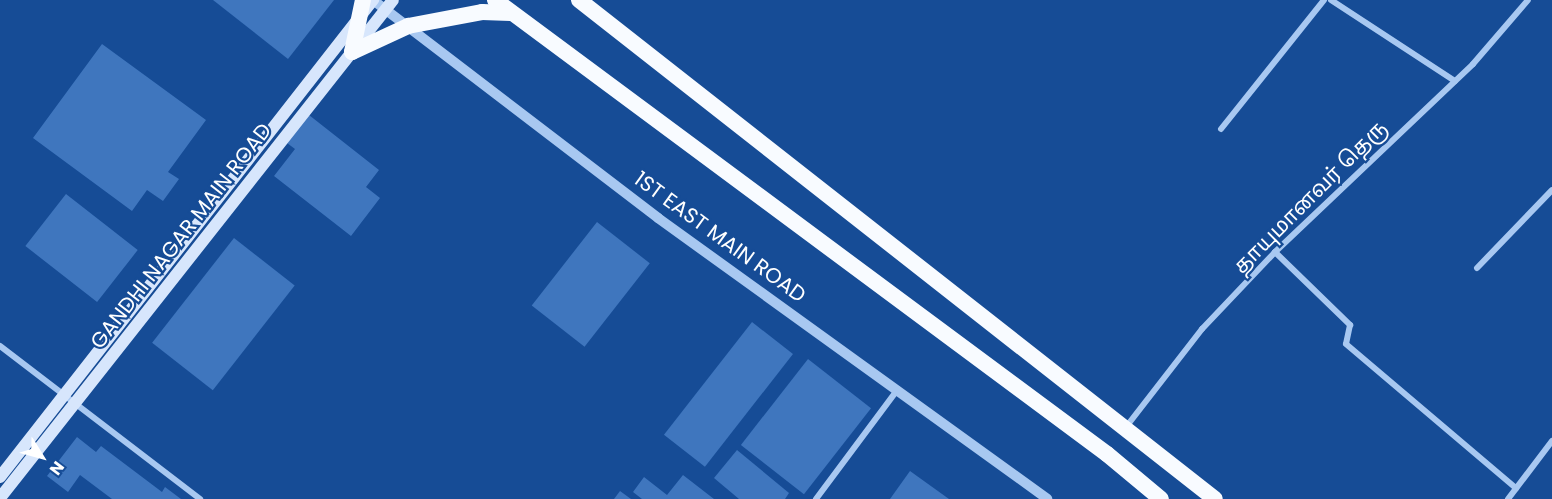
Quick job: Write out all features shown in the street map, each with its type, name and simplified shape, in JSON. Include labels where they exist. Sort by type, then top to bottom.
[{"type":"highway","points":[[352,52],[363,0]]},
{"type":"highway","points":[[495,0],[1098,447],[1161,499]]},
{"type":"highway","points":[[579,0],[1215,499]]},
{"type":"highway","points":[[352,52],[408,26],[482,12],[511,13]]},
{"type":"main road","points":[[0,477],[62,394],[373,0]]},
{"type":"main road","name":"GANDHI NAGAR MAIN ROAD","points":[[0,498],[393,0]]},
{"type":"street","name":"1ST EAST MAIN ROAD","points":[[373,0],[658,218],[898,388],[1047,499]]},
{"type":"street","points":[[1221,129],[1324,0]]},
{"type":"street","points":[[1331,0],[1455,81]]},
{"type":"street","name":"தாயுமானவர் தெரு","points":[[1126,427],[1202,329],[1275,252],[1455,81],[1528,0]]},
{"type":"street","points":[[1477,268],[1552,190]]},
{"type":"street","points":[[1275,252],[1350,325],[1346,344],[1516,488]]},
{"type":"street","points":[[0,346],[200,499]]},
{"type":"street","points":[[816,499],[898,388]]},
{"type":"street","points":[[1508,499],[1552,441]]},
{"type":"building","points":[[213,0],[334,0],[288,59]]},
{"type":"building","points":[[102,44],[206,120],[168,172],[179,179],[163,201],[147,190],[132,211],[33,138]]},
{"type":"building","points":[[309,115],[379,170],[366,187],[380,198],[351,236],[274,176],[295,149],[287,143]]},
{"type":"building","points":[[66,194],[138,250],[97,302],[25,246]]},
{"type":"building","points":[[597,222],[650,263],[585,347],[532,306]]},
{"type":"building","points":[[234,238],[295,285],[213,390],[152,343]]},
{"type":"building","points":[[752,322],[793,354],[705,467],[664,435]]},
{"type":"building","points":[[808,359],[871,408],[804,494],[741,445]]},
{"type":"building","points":[[77,437],[96,452],[101,446],[162,492],[165,487],[181,499],[112,499],[80,475],[68,492],[47,476]]},
{"type":"building","points":[[737,450],[789,493],[785,499],[739,499],[714,478]]},
{"type":"building","points":[[910,471],[949,499],[890,499]]},
{"type":"building","points":[[683,475],[714,499],[642,499],[633,492],[644,477],[667,495]]},
{"type":"building","points":[[620,491],[631,499],[614,499]]}]
